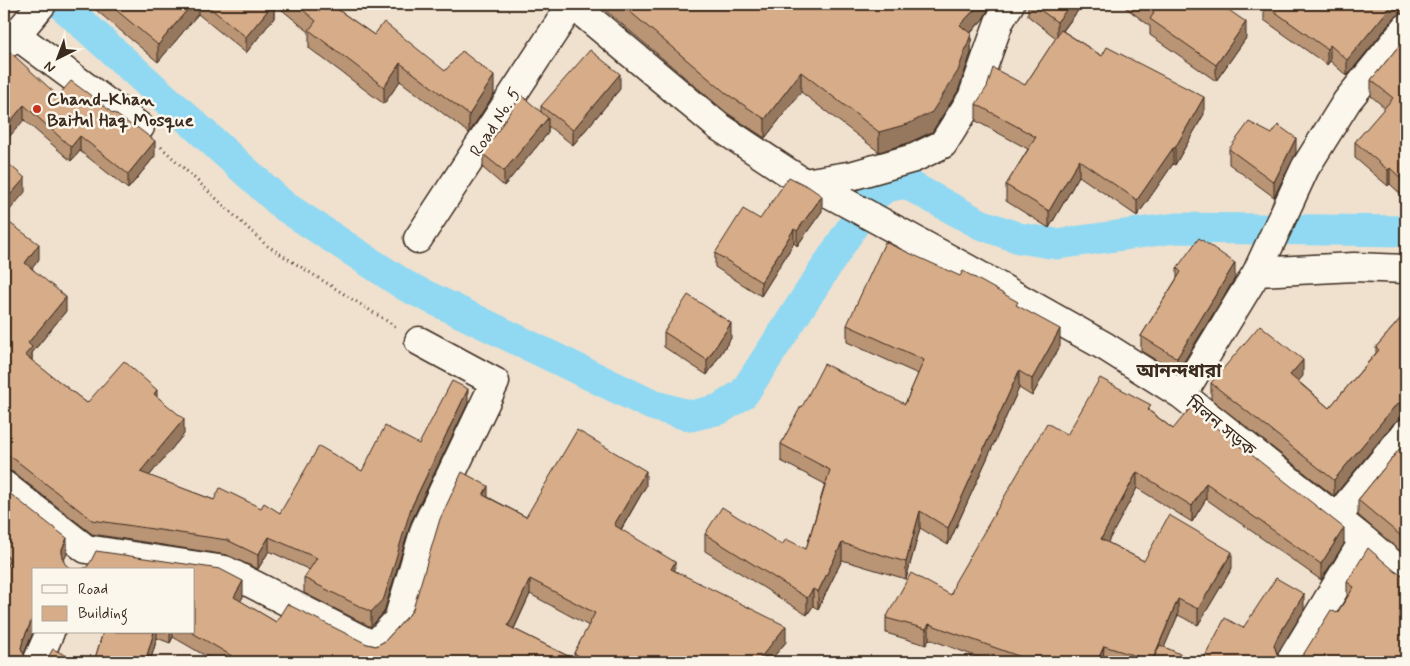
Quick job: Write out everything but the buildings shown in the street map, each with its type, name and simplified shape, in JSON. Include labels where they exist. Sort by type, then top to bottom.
[{"type":"street","name":"মিলন সড়ক","points":[[572,4],[718,126],[804,183],[830,194],[968,269],[1106,347],[1182,395],[1364,540],[1406,576]]},
{"type":"street","name":"Road No. 5","points":[[418,239],[572,4]]},
{"type":"street","points":[[804,183],[854,175],[914,158],[943,144],[972,98],[998,22],[1010,4]]},
{"type":"street","points":[[22,27],[140,127]]},
{"type":"street","points":[[1182,395],[1261,263],[1305,168],[1347,101],[1406,28]]},
{"type":"street","points":[[1261,263],[1406,269]]},
{"type":"street","points":[[4,485],[82,559],[225,570],[374,646],[398,620],[425,528],[495,382],[419,341]]},
{"type":"street","points":[[1336,518],[1406,432]]},
{"type":"street","points":[[1290,662],[1364,540]]},
{"type":"street","points":[[36,662],[49,634]]},
{"type":"path","points":[[140,127],[266,245],[419,341]]},
{"type":"waterway","points":[[61,4],[284,206],[406,286],[652,405],[691,416],[720,409],[744,393],[871,198],[886,187],[905,183],[980,224],[1019,238],[1057,244],[1176,228],[1406,231]]},
{"type":"place","name":"Chand-Khan Baitul Haq Mosque","points":[[37,109]]},
{"type":"district","name":"আনন্দধারা","points":[[1179,370]]}]
